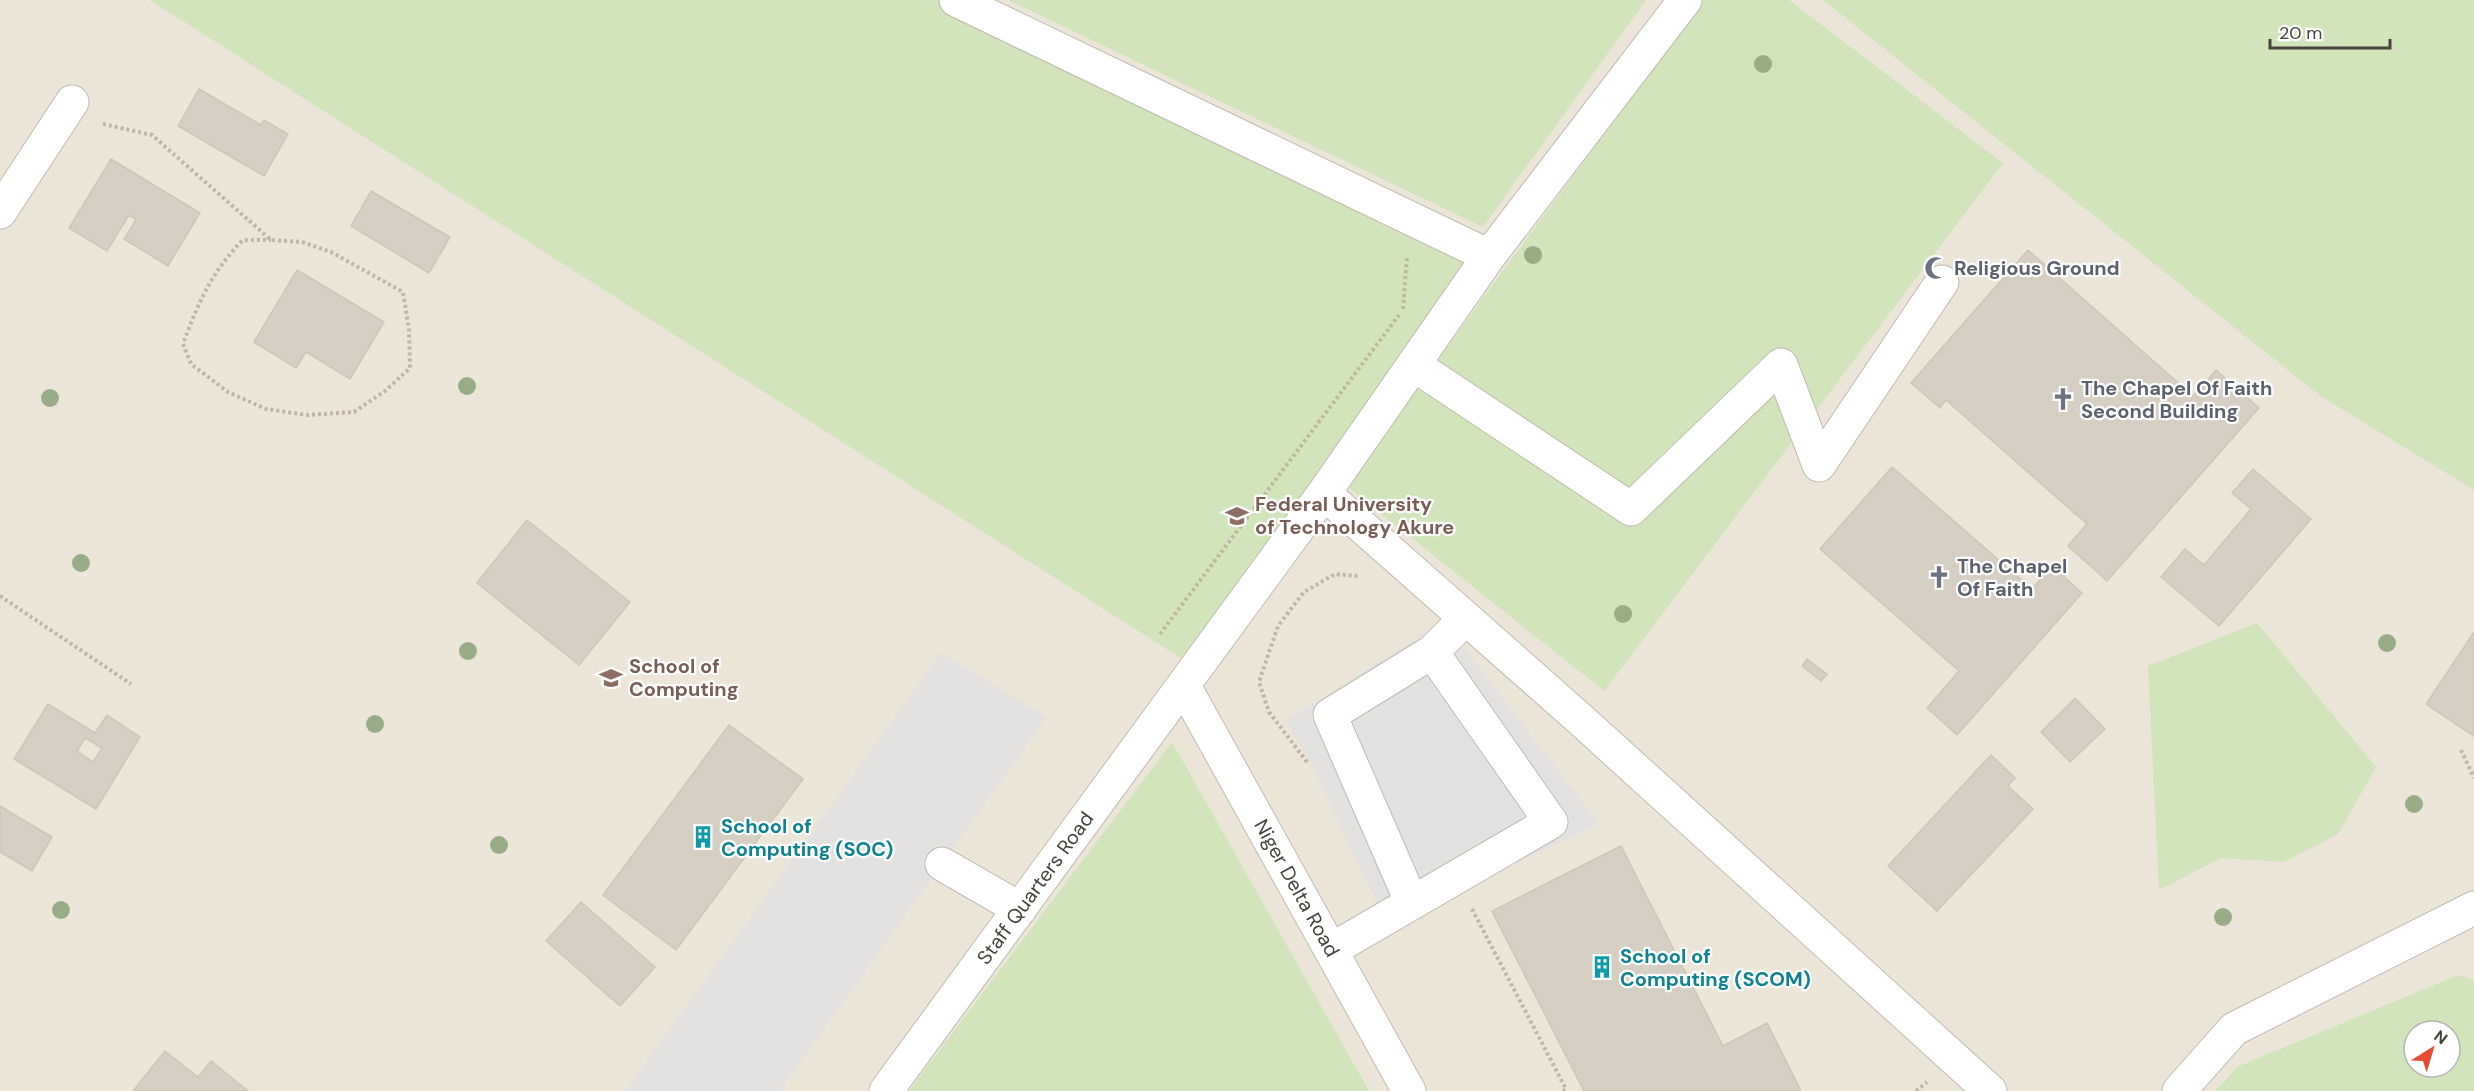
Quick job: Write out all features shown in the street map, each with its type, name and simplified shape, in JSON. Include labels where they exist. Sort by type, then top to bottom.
[{"type":"street","points":[[956,0],[1489,256]]},
{"type":"street","name":"Staff Quarters Road","points":[[886,1091],[1324,493],[1489,256],[1685,0]]},
{"type":"street","points":[[0,212],[72,102]]},
{"type":"street","points":[[1414,365],[1631,509],[1781,365],[1819,465],[1942,282]]},
{"type":"street","points":[[1324,493],[1466,618],[1990,1091]]},
{"type":"street","points":[[1411,901],[1330,715],[1432,652],[1466,618]]},
{"type":"street","points":[[1331,950],[1411,901],[1551,822],[1432,652]]},
{"type":"street","name":"Niger Delta Road","points":[[1184,686],[1409,1091]]},
{"type":"street","points":[[942,864],[1020,909]]},
{"type":"street","points":[[2179,1091],[2234,1029],[2474,908]]},
{"type":"path","points":[[72,102],[99,123],[152,135],[271,240],[303,242],[331,252],[403,292],[409,330],[410,368],[385,391],[354,412],[307,416],[266,408],[228,392],[191,364],[183,344],[197,307],[222,261],[243,240],[271,240]]},
{"type":"path","points":[[1161,634],[1404,308],[1408,254],[1397,212]]},
{"type":"path","points":[[1313,769],[1269,712],[1259,682],[1278,626],[1304,592],[1335,574],[1366,576]]},
{"type":"path","points":[[0,596],[131,684]]},
{"type":"path","points":[[2461,750],[2474,778]]},
{"type":"path","points":[[1467,899],[1566,1089],[1563,1091]]},
{"type":"shaded area","name":"Federal University of Technology Akure","points":[[0,0],[2474,0],[2474,1091],[0,1091]]},
{"type":"shaded area","points":[[1444,621],[1599,824],[1393,920],[1383,917],[1313,769],[1286,721]]},
{"type":"shaded area","points":[[941,653],[1047,717],[780,1091],[625,1091]]},
{"type":"green space","points":[[150,0],[951,0],[1483,253],[1196,668]]},
{"type":"green space","points":[[1008,0],[1646,0],[1483,227]]},
{"type":"green space","points":[[1703,0],[1789,0],[2003,163],[1604,691],[1345,485]]},
{"type":"green space","points":[[1823,0],[2474,0],[2474,490],[2319,395]]},
{"type":"green space","points":[[2257,623],[2376,767],[2338,834],[2284,862],[2221,858],[2159,890],[2148,666]]},
{"type":"green space","points":[[1172,742],[1369,1091],[909,1091]]},
{"type":"green space","points":[[2458,975],[2474,980],[2474,1091],[2216,1091],[2237,1067]]},
{"type":"building","points":[[199,89],[261,125],[264,120],[288,134],[264,176],[178,126]]},
{"type":"building","points":[[111,159],[200,213],[168,266],[124,239],[136,220],[129,215],[107,251],[69,228]]},
{"type":"building","points":[[371,191],[450,237],[429,273],[351,226]]},
{"type":"building","points":[[2028,250],[2193,396],[2216,370],[2259,408],[2107,581],[2068,546],[2087,524],[1946,400],[1940,408],[1911,383]]},
{"type":"building","points":[[297,270],[384,322],[350,379],[306,352],[296,368],[254,342]]},
{"type":"building","points":[[1892,467],[2032,589],[2052,566],[2082,593],[1957,735],[1927,708],[1959,671],[1820,549]]},
{"type":"building","points":[[2253,469],[2311,519],[2219,626],[2161,577],[2185,549],[2204,565],[2251,509],[2232,493]]},
{"type":"building","points":[[527,520],[630,602],[579,665],[477,583]]},
{"type":"building","points":[[2474,632],[2474,736],[2426,704]]},
{"type":"building","points":[[1807,659],[1827,674],[1821,681],[1802,666]]},
{"type":"building","points":[[2075,698],[2105,729],[2070,762],[2041,732]]},
{"type":"building","points":[[48,704],[95,733],[107,715],[140,737],[96,809],[14,759]],"holes":[[[85,738],[102,748],[93,762],[77,751]]]},
{"type":"building","name":"School of Computing (SOC)","points":[[729,725],[803,779],[676,950],[603,895]]},
{"type":"building","points":[[1991,755],[2015,778],[2008,786],[2033,809],[1937,911],[1888,866]]},
{"type":"building","points":[[0,806],[52,837],[32,871],[0,852]]},
{"type":"building","name":"School of Computing (SCOM)","points":[[1621,846],[1723,1046],[1767,1023],[1801,1091],[1584,1091],[1492,911]]},
{"type":"building","points":[[581,902],[655,967],[620,1006],[546,941]]},
{"type":"building","points":[[165,1051],[198,1077],[211,1061],[248,1091],[133,1091]]},
{"type":"place","name":"Religious Ground","points":[[1936,268]]},
{"type":"place","name":"The Chapel Of Faith Second Building","points":[[2063,399]]},
{"type":"place","name":"Federal University of Technology Akure","points":[[1237,516]]},
{"type":"place","name":"The Chapel Of Faith","points":[[1939,577]]},
{"type":"place","name":"School of Computing","points":[[611,678]]},
{"type":"place","name":"School of Computing (SOC)","points":[[703,837]]},
{"type":"place","name":"School of Computing (SCOM)","points":[[1602,967]]}]
